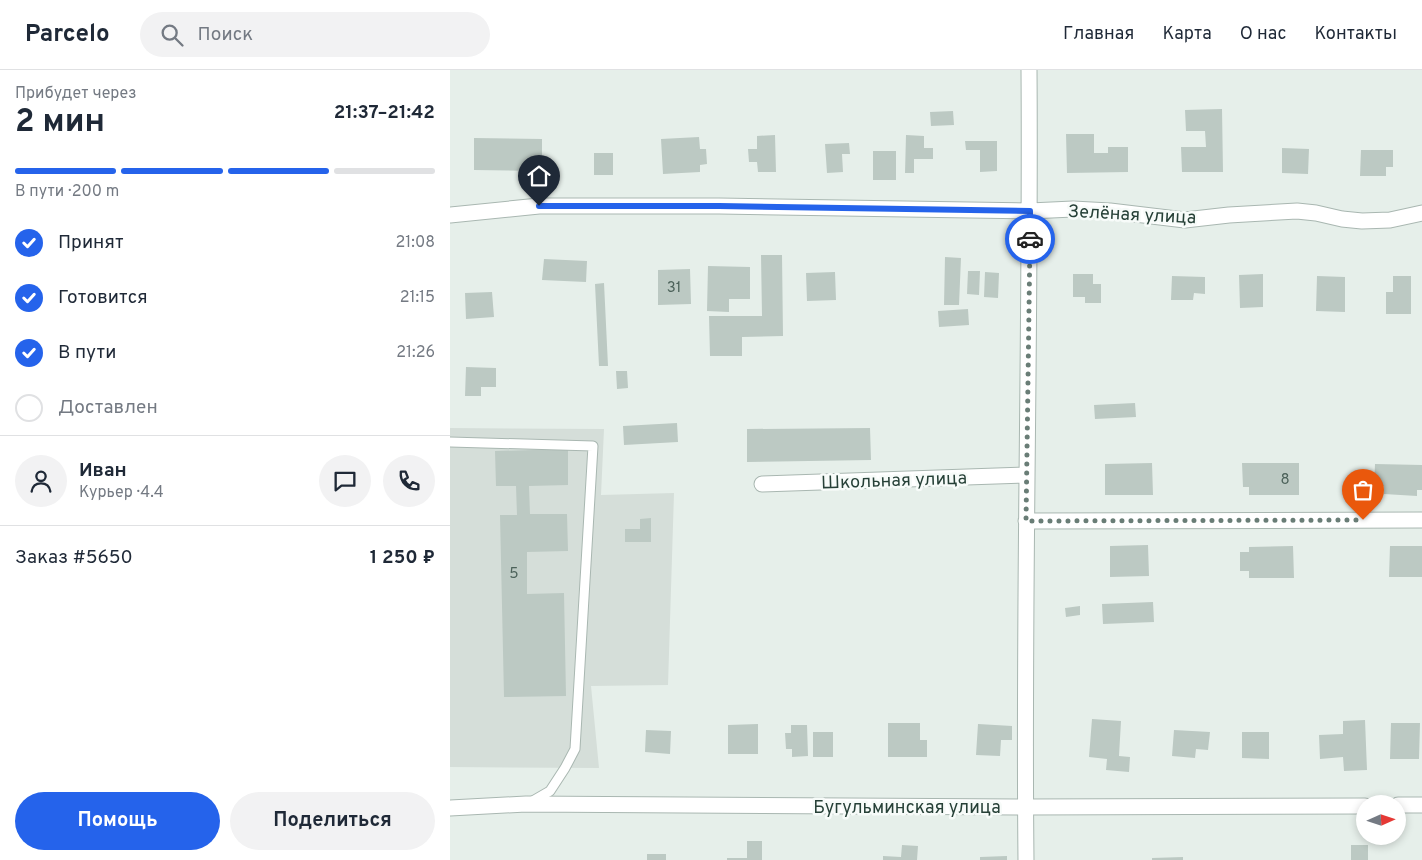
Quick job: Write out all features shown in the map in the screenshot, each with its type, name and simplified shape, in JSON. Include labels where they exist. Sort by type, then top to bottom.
[{"type":"street","points":[[1026,860],[1026,475],[1030,211],[1029,70]]},
{"type":"street","name":"Зелёная улица","points":[[450,215],[539,206],[719,206],[1030,211],[1073,209],[1110,211],[1185,220],[1297,211],[1362,221],[1390,220],[1422,213]]},
{"type":"street","name":"Школьная улица","points":[[762,484],[1026,475]]},
{"type":"street","points":[[1026,521],[1422,520]]},
{"type":"street","name":"Бугульминская улица","points":[[450,808],[526,804],[1025,807],[1356,806]]},
{"type":"street","points":[[1406,806],[1422,805]]},
{"type":"lane","points":[[450,442],[593,446],[576,749],[550,791],[526,804]]},
{"type":"shaded area","points":[[450,428],[604,429],[601,495],[674,493],[668,685],[591,686],[599,768],[450,767]]},
{"type":"building","points":[[1222,109],[1223,172],[1182,172],[1181,147],[1206,147],[1205,131],[1186,131],[1185,110]]},
{"type":"building","points":[[953,111],[954,125],[931,126],[930,112]]},
{"type":"building","points":[[1066,134],[1094,134],[1094,153],[1108,153],[1108,147],[1128,147],[1128,172],[1067,173]]},
{"type":"building","points":[[775,135],[776,172],[758,172],[757,162],[749,162],[748,149],[757,149],[757,136]]},
{"type":"building","points":[[906,135],[924,136],[924,148],[933,148],[933,159],[914,159],[914,173],[905,173]]},
{"type":"building","points":[[699,137],[700,149],[706,149],[707,164],[700,165],[700,172],[663,174],[661,139]]},
{"type":"building","points":[[474,138],[542,139],[542,171],[474,170]]},
{"type":"building","points":[[965,141],[997,141],[997,171],[980,172],[980,150],[966,150]]},
{"type":"building","points":[[849,143],[850,154],[842,154],[843,172],[827,173],[825,144]]},
{"type":"building","points":[[1282,148],[1309,149],[1308,174],[1282,173]]},
{"type":"building","points":[[1361,150],[1393,150],[1393,167],[1386,167],[1386,176],[1360,176]]},
{"type":"building","points":[[873,151],[896,151],[896,180],[873,180]]},
{"type":"building","points":[[594,153],[613,153],[613,175],[594,175]]},
{"type":"building","points":[[761,255],[782,255],[783,336],[742,337],[742,356],[710,356],[709,316],[762,316]]},
{"type":"building","points":[[945,257],[961,258],[959,305],[944,305]]},
{"type":"building","points":[[544,259],[587,261],[586,282],[542,280]]},
{"type":"building","points":[[708,266],[750,267],[750,299],[729,299],[729,312],[707,311]]},
{"type":"building","points":[[690,269],[691,304],[658,305],[658,270]]},
{"type":"building","points":[[968,271],[980,271],[979,295],[967,294]]},
{"type":"building","points":[[835,272],[836,300],[807,301],[806,273]]},
{"type":"building","points":[[985,272],[999,273],[998,298],[984,297]]},
{"type":"building","points":[[1073,274],[1093,274],[1093,284],[1101,284],[1101,303],[1085,303],[1085,297],[1073,297]]},
{"type":"building","points":[[1263,274],[1263,307],[1240,308],[1239,275]]},
{"type":"building","points":[[1172,276],[1205,277],[1205,294],[1194,293],[1193,300],[1171,300]]},
{"type":"building","points":[[1317,276],[1345,277],[1345,312],[1316,311]]},
{"type":"building","points":[[1393,276],[1411,276],[1411,314],[1386,314],[1386,292],[1393,292]]},
{"type":"building","points":[[604,283],[608,366],[599,366],[595,284]]},
{"type":"building","points":[[492,292],[494,317],[466,319],[465,293]]},
{"type":"building","points":[[968,309],[969,325],[939,327],[938,311]]},
{"type":"building","points":[[466,367],[496,368],[496,387],[481,387],[481,396],[465,396]]},
{"type":"building","points":[[616,371],[627,371],[628,388],[617,389]]},
{"type":"building","points":[[1135,403],[1136,417],[1095,419],[1094,405]]},
{"type":"building","points":[[677,423],[678,442],[624,445],[623,426]]},
{"type":"building","points":[[870,428],[871,460],[747,462],[747,429]]},
{"type":"building","points":[[568,449],[568,485],[529,486],[530,514],[567,514],[568,551],[527,552],[527,594],[564,593],[566,696],[504,697],[500,515],[517,515],[516,486],[496,486],[495,451]]},
{"type":"building","points":[[1152,463],[1153,495],[1105,495],[1105,464]]},
{"type":"building","points":[[1242,463],[1299,463],[1299,495],[1249,495],[1249,487],[1243,487]]},
{"type":"building","points":[[1375,464],[1422,465],[1422,490],[1417,490],[1417,496],[1384,494],[1384,486],[1374,486]]},
{"type":"building","points":[[651,518],[651,542],[625,542],[625,529],[640,529],[640,519]]},
{"type":"building","points":[[1148,545],[1149,576],[1110,577],[1110,546]]},
{"type":"building","points":[[1293,546],[1294,578],[1249,578],[1249,571],[1240,571],[1240,552],[1249,552],[1249,547]]},
{"type":"building","points":[[1390,546],[1422,546],[1422,577],[1389,577]]},
{"type":"building","points":[[1153,602],[1154,622],[1103,624],[1102,604]]},
{"type":"building","points":[[1080,606],[1080,615],[1066,617],[1065,608]]},
{"type":"building","points":[[1092,719],[1121,721],[1119,756],[1130,757],[1129,772],[1106,770],[1107,759],[1089,757]]},
{"type":"building","points":[[1365,720],[1367,770],[1344,771],[1343,757],[1320,759],[1319,735],[1343,734],[1343,721]]},
{"type":"building","points":[[888,723],[920,723],[920,740],[927,740],[927,757],[888,757]]},
{"type":"building","points":[[1391,723],[1420,723],[1419,759],[1390,759]]},
{"type":"building","points":[[758,724],[758,754],[728,754],[728,725]]},
{"type":"building","points":[[978,724],[1012,726],[1012,740],[1001,740],[1000,756],[976,755]]},
{"type":"building","points":[[791,725],[807,725],[808,756],[792,757],[792,749],[786,749],[785,733],[791,733]]},
{"type":"building","points":[[646,730],[671,731],[670,754],[645,752]]},
{"type":"building","points":[[1174,730],[1210,732],[1208,750],[1196,749],[1195,758],[1172,756]]},
{"type":"building","points":[[813,732],[833,732],[833,757],[813,757]]},
{"type":"building","points":[[1242,732],[1269,732],[1269,759],[1242,758]]},
{"type":"building","points":[[747,841],[762,841],[762,860],[727,860],[727,858],[747,858]]},
{"type":"building","points":[[902,845],[918,846],[917,860],[883,860],[883,856],[901,857]]},
{"type":"building","points":[[1351,845],[1368,845],[1368,860],[1351,860]]},
{"type":"building","points":[[647,854],[666,854],[666,860],[647,860]]},
{"type":"building","points":[[1007,856],[1007,860],[980,860],[980,857]]},
{"type":"building","points":[[1183,857],[1183,860],[1152,860],[1152,858]]},
{"type":"way so far","points":[[1030,239],[1026,521],[1363,520]]},
{"type":"route","points":[[539,206],[719,206],[1030,211],[1030,239]]}]
